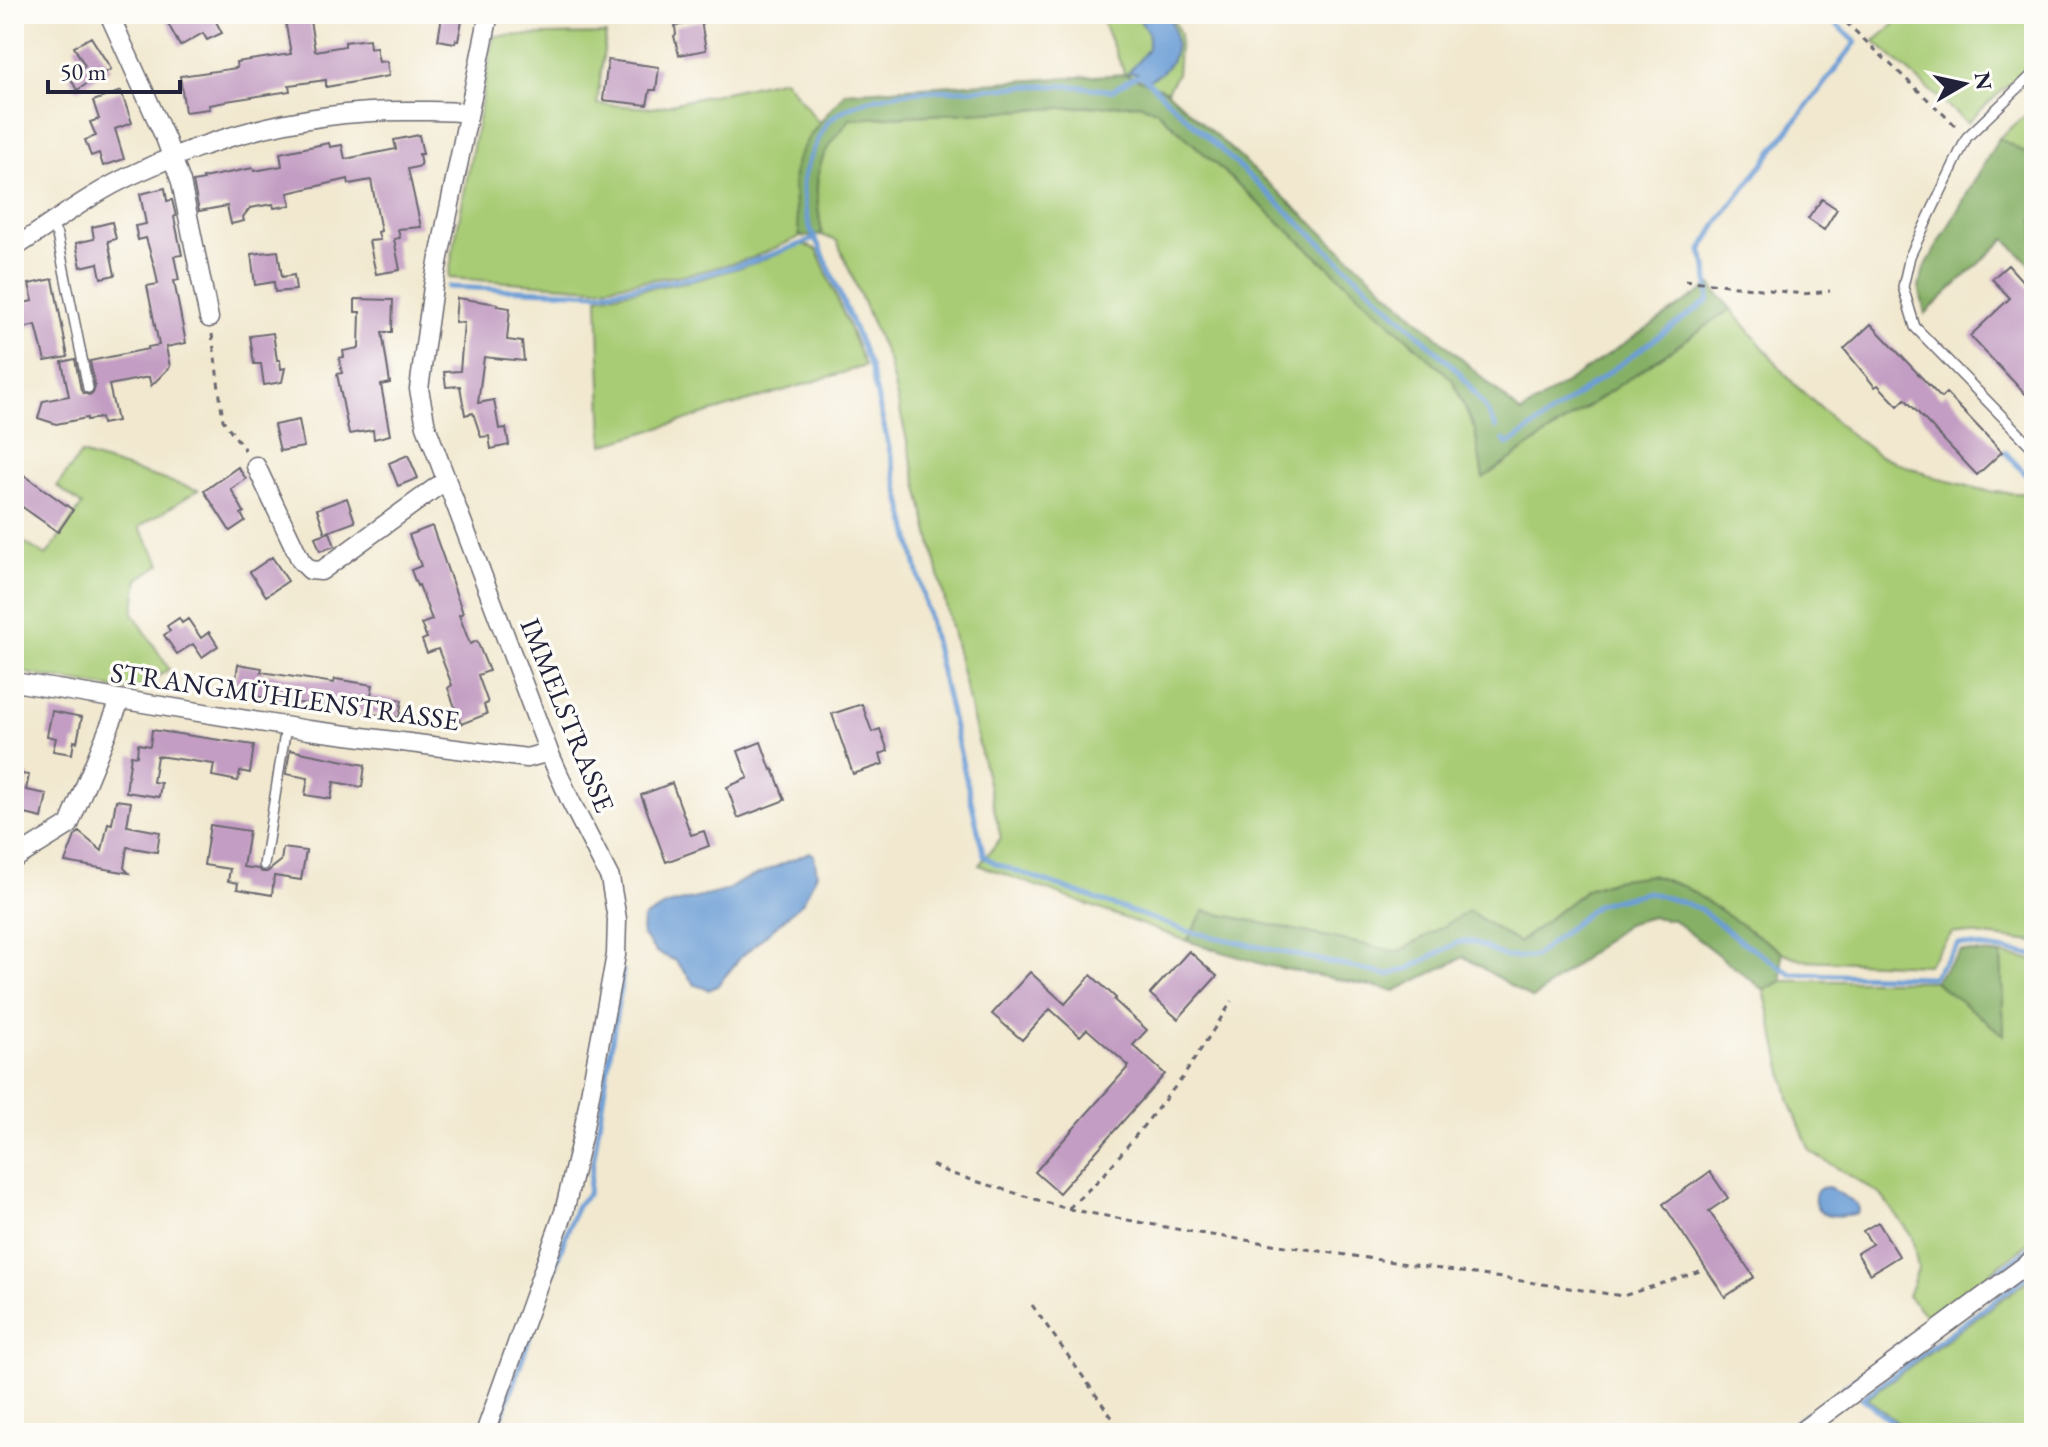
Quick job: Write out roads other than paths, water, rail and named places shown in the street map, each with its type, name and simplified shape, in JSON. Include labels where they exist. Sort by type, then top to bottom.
[{"type":"street","name":"IMMELSTRASSE","points":[[485,1433],[564,1212],[582,1137],[616,955],[617,919],[610,878],[549,752],[426,426],[419,389],[433,287],[489,14]]},
{"type":"street","points":[[111,15],[181,182],[209,318]]},
{"type":"street","points":[[17,240],[51,224],[133,174],[207,144],[259,129],[311,118],[394,111],[467,113]]},
{"type":"street","points":[[256,466],[301,561],[310,570],[321,571],[446,480]]},
{"type":"street","name":"STRANGMÜHLENSTRASSE","points":[[14,682],[286,727],[527,758],[549,752]]},
{"type":"street","points":[[14,859],[69,825],[120,701]]},
{"type":"street","points":[[1799,1433],[2034,1259]]},
{"type":"lane","points":[[2034,73],[1967,137],[1910,256],[1903,287],[1915,327],[2034,449]]},
{"type":"lane","points":[[51,224],[57,235],[88,388]]},
{"type":"lane","points":[[264,865],[286,727]]},
{"type":"water","points":[[1136,14],[1168,14],[1175,34],[1172,60],[1149,80],[1138,73],[1128,73],[1148,49],[1148,33]]},
{"type":"water","points":[[810,852],[814,855],[817,873],[803,902],[741,957],[717,986],[709,990],[695,985],[676,961],[656,952],[642,935],[643,918],[667,905],[726,891]]},
{"type":"water","points":[[1829,1187],[1858,1205],[1857,1213],[1834,1215],[1821,1212],[1815,1201],[1816,1192]]},
{"type":"waterway","points":[[1504,440],[1507,444],[1511,443],[1709,300],[1707,267],[1701,251],[1719,221],[1856,42],[1825,14]]},
{"type":"waterway","points":[[1496,428],[1459,372],[1141,75],[1111,91],[1073,86],[1035,86],[898,93],[842,111],[825,126],[813,151],[803,183],[807,216],[870,366],[984,856],[996,864],[1187,931],[1388,975],[1408,969],[1459,942],[1473,942],[1506,957],[1534,957],[1598,904],[1648,892],[1700,909],[1791,974],[1932,977],[1959,944],[2034,955]]},
{"type":"waterway","points":[[448,287],[597,293],[696,277],[754,261],[814,239]]},
{"type":"waterway","points":[[2005,452],[2034,483]]},
{"type":"waterway","points":[[496,1433],[576,1207],[588,1194],[623,971]]},
{"type":"waterway","points":[[1844,1387],[2034,1245]]},
{"type":"waterway","points":[[1906,1433],[1862,1398],[2034,1271]]},
{"type":"waterway","points":[[1781,1433],[1824,1402]]}]
